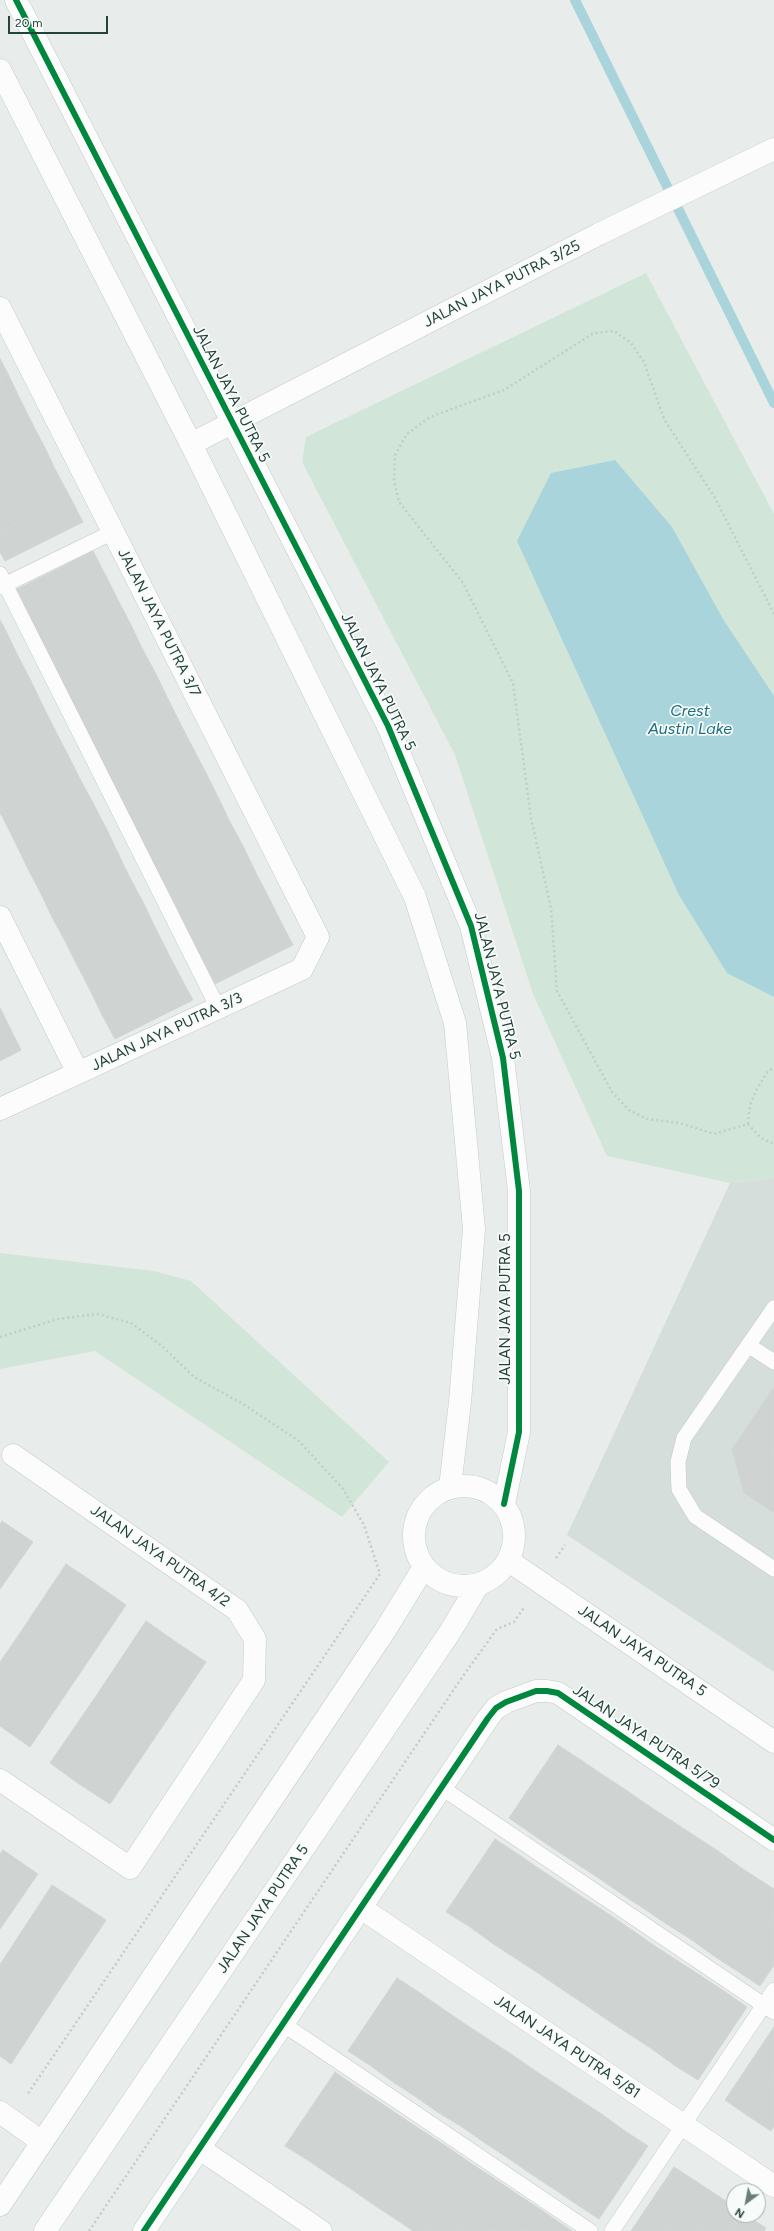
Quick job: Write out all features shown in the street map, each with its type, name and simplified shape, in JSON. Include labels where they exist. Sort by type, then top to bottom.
[{"type":"street","name":"JALAN JAYA PUTRA 5","points":[[16,0],[388,726],[471,926],[503,1058],[519,1191],[519,1432],[504,1504]]},
{"type":"street","points":[[0,70],[191,444],[415,897],[456,1023],[474,1229],[460,1402],[450,1486]]},
{"type":"street","name":"JALAN JAYA PUTRA 3/25","points":[[191,444],[599,234],[767,152]]},
{"type":"street","name":"JALAN JAYA PUTRA 3/7","points":[[0,308],[318,937]]},
{"type":"street","points":[[0,917],[78,1073]]},
{"type":"street","name":"JALAN JAYA PUTRA 3/3","points":[[0,1109],[302,969],[318,937]]},
{"type":"street","name":"JALAN JAYA PUTRA 4/2","points":[[0,1780],[130,1868],[254,1680],[255,1639],[237,1610],[13,1455]]},
{"type":"street","points":[[470,1485],[488,1491],[504,1504],[513,1521],[515,1542],[509,1561],[496,1576],[478,1584],[459,1586],[439,1580],[424,1567],[415,1549],[413,1530],[420,1511],[432,1496],[450,1486],[470,1485]]},
{"type":"street","name":"JALAN JAYA PUTRA 5","points":[[509,1561],[774,1742]]},
{"type":"street","points":[[0,2205],[380,1639],[424,1567]]},
{"type":"street","name":"JALAN JAYA PUTRA 5","points":[[45,2231],[450,1632],[478,1584]]},
{"type":"street","name":"JALAN JAYA PUTRA 5/79","points":[[144,2231],[496,1708],[506,1702],[536,1691],[558,1693],[774,1840]]},
{"type":"street","name":"JALAN JAYA PUTRA 5/81","points":[[361,1908],[774,2186]]},
{"type":"street","points":[[5,2116],[42,2142]]},
{"type":"street","points":[[200,2149],[321,2231]]},
{"type":"lane","points":[[113,532],[2,582],[218,1008]]},
{"type":"lane","points":[[774,1308],[684,1438],[678,1462],[679,1489],[695,1516],[774,1569]]},
{"type":"lane","points":[[748,1345],[774,1362]]},
{"type":"lane","points":[[442,1788],[769,2009]]},
{"type":"lane","points":[[612,2231],[683,2125],[769,2009],[774,1990]]},
{"type":"lane","points":[[283,2024],[590,2231]]},
{"type":"path","points":[[748,1124],[714,1134],[680,1123],[648,1119],[628,1110],[612,1092],[557,991],[551,908],[532,818],[513,683],[463,582],[399,502],[394,480],[395,455],[407,434],[430,417],[504,390],[594,333],[614,331],[631,343],[644,362],[664,419],[715,498],[774,614]]},
{"type":"path","points":[[774,1068],[768,1071],[756,1089],[750,1105],[748,1124],[761,1138],[774,1144]]},
{"type":"path","points":[[0,1337],[58,1319],[97,1314],[131,1323],[162,1346],[194,1376],[243,1404],[299,1441],[343,1489],[364,1525],[380,1574],[5,2116]]},
{"type":"path","points":[[90,2231],[463,1676],[497,1628],[514,1622],[565,1545]]},
{"type":"shaded area","points":[[774,1178],[774,1672],[567,1535],[730,1183]]},
{"type":"green space","points":[[646,273],[774,514],[774,1178],[730,1183],[607,1156],[533,994],[455,755],[302,462],[306,437]]},
{"type":"green space","points":[[0,1253],[154,1271],[191,1281],[389,1462],[342,1517],[95,1351],[0,1369]]},
{"type":"water","name":"Crest Austin Lake","points":[[615,460],[672,527],[723,619],[774,696],[774,997],[727,973],[679,895],[517,541],[551,473]]},
{"type":"building","points":[[0,359],[8,374],[0,378]]},
{"type":"building","points":[[8,374],[20,399],[0,409],[0,378]]},
{"type":"building","points":[[20,399],[32,423],[0,440],[0,409]]},
{"type":"building","points":[[32,423],[45,448],[0,471],[0,440]]},
{"type":"building","points":[[45,448],[57,473],[0,502],[0,471]]},
{"type":"building","points":[[57,473],[70,497],[0,532],[0,502]]},
{"type":"building","points":[[70,497],[83,522],[5,561],[0,552],[0,532]]},
{"type":"building","points":[[93,551],[106,576],[28,615],[15,590]]},
{"type":"building","points":[[106,576],[118,600],[40,639],[28,615]]},
{"type":"building","points":[[118,600],[131,625],[52,664],[40,639]]},
{"type":"building","points":[[0,620],[6,631],[0,634]]},
{"type":"building","points":[[131,625],[143,650],[65,689],[52,664]]},
{"type":"building","points":[[6,631],[18,656],[0,665],[0,634]]},
{"type":"building","points":[[143,650],[156,674],[78,713],[65,689]]},
{"type":"building","points":[[18,656],[31,681],[0,696],[0,665]]},
{"type":"building","points":[[156,674],[168,699],[90,738],[78,713]]},
{"type":"building","points":[[31,681],[43,706],[0,727],[0,696]]},
{"type":"building","points":[[168,699],[180,723],[103,762],[90,738]]},
{"type":"building","points":[[43,706],[55,730],[0,758],[0,727]]},
{"type":"building","points":[[180,723],[193,748],[115,787],[103,762]]},
{"type":"building","points":[[55,730],[68,755],[0,788],[0,758]]},
{"type":"building","points":[[193,748],[206,773],[127,811],[115,787]]},
{"type":"building","points":[[68,755],[80,779],[3,818],[0,813],[0,788]]},
{"type":"building","points":[[206,773],[218,797],[140,836],[127,811]]},
{"type":"building","points":[[80,779],[93,803],[15,842],[3,818]]},
{"type":"building","points":[[218,797],[230,822],[152,861],[140,836]]},
{"type":"building","points":[[93,803],[106,828],[27,867],[15,842]]},
{"type":"building","points":[[230,822],[243,846],[165,885],[152,861]]},
{"type":"building","points":[[106,828],[118,853],[40,892],[27,867]]},
{"type":"building","points":[[243,846],[255,871],[178,910],[165,885]]},
{"type":"building","points":[[118,853],[130,878],[52,917],[40,892]]},
{"type":"building","points":[[255,871],[268,896],[190,935],[178,910]]},
{"type":"building","points":[[130,878],[143,902],[65,941],[52,917]]},
{"type":"building","points":[[268,896],[280,920],[202,959],[190,935]]},
{"type":"building","points":[[143,902],[155,927],[77,965],[65,941]]},
{"type":"building","points":[[280,920],[293,945],[215,984],[202,959]]},
{"type":"building","points":[[155,927],[167,951],[90,990],[77,965]]},
{"type":"building","points":[[167,951],[180,976],[102,1015],[90,990]]},
{"type":"building","points":[[180,976],[193,1000],[115,1039],[102,1015]]},
{"type":"building","points":[[0,1008],[9,1026],[0,1030]]},
{"type":"building","points":[[9,1026],[21,1050],[0,1061],[0,1030]]},
{"type":"building","points":[[774,1387],[774,1448],[744,1493],[732,1449]]},
{"type":"building","points":[[774,1448],[774,1510],[773,1512],[744,1493]]},
{"type":"building","points":[[2,1521],[33,1542],[0,1589],[0,1524]]},
{"type":"building","points":[[66,1564],[96,1584],[46,1659],[16,1639]]},
{"type":"building","points":[[96,1584],[126,1605],[76,1679],[46,1659]]},
{"type":"building","points":[[146,1621],[176,1642],[125,1716],[96,1696]]},
{"type":"building","points":[[16,1639],[46,1659],[0,1726],[0,1662]]},
{"type":"building","points":[[176,1642],[206,1662],[156,1736],[125,1716]]},
{"type":"building","points":[[46,1659],[76,1679],[30,1747],[0,1726]]},
{"type":"building","points":[[96,1696],[125,1716],[79,1784],[50,1763]]},
{"type":"building","points":[[125,1716],[156,1736],[110,1804],[79,1784]]},
{"type":"building","points":[[558,1745],[581,1760],[532,1834],[509,1818]]},
{"type":"building","points":[[581,1760],[603,1775],[554,1849],[532,1834]]},
{"type":"building","points":[[603,1775],[626,1790],[577,1864],[554,1849]]},
{"type":"building","points":[[626,1790],[649,1806],[600,1879],[577,1864]]},
{"type":"building","points":[[649,1806],[672,1821],[623,1895],[600,1879]]},
{"type":"building","points":[[672,1821],[695,1836],[646,1910],[623,1895]]},
{"type":"building","points":[[695,1836],[718,1851],[668,1925],[646,1910]]},
{"type":"building","points":[[495,1839],[518,1854],[470,1927],[446,1912]]},
{"type":"building","points":[[3,1850],[38,1874],[0,1929],[0,1854]]},
{"type":"building","points":[[718,1851],[740,1867],[692,1940],[668,1925]]},
{"type":"building","points":[[518,1854],[541,1870],[492,1943],[470,1927]]},
{"type":"building","points":[[740,1867],[763,1882],[714,1956],[692,1940]]},
{"type":"building","points":[[541,1870],[564,1885],[515,1958],[492,1943]]},
{"type":"building","points":[[763,1882],[774,1889],[774,1916],[737,1971],[714,1956]]},
{"type":"building","points":[[52,1885],[106,1920],[56,1995],[3,1960]]},
{"type":"building","points":[[564,1885],[587,1900],[538,1973],[515,1958]]},
{"type":"building","points":[[587,1900],[610,1915],[560,1988],[538,1973]]},
{"type":"building","points":[[610,1915],[632,1930],[584,2004],[560,1988]]},
{"type":"building","points":[[774,1916],[774,1965],[760,1986],[737,1971]]},
{"type":"building","points":[[632,1930],[655,1946],[606,2019],[584,2004]]},
{"type":"building","points":[[655,1946],[678,1961],[629,2034],[606,2019]]},
{"type":"building","points":[[3,1960],[56,1995],[11,2064],[0,2056],[0,1964]]},
{"type":"building","points":[[678,1961],[701,1976],[652,2049],[629,2034]]},
{"type":"building","points":[[701,1976],[724,1991],[674,2065],[652,2049]]},
{"type":"building","points":[[397,1978],[420,1993],[371,2066],[348,2051]]},
{"type":"building","points":[[724,1991],[747,2007],[698,2080],[674,2065]]},
{"type":"building","points":[[420,1993],[443,2009],[393,2082],[371,2066]]},
{"type":"building","points":[[443,2009],[465,2024],[416,2097],[393,2082]]},
{"type":"building","points":[[465,2024],[488,2039],[439,2113],[416,2097]]},
{"type":"building","points":[[774,2027],[774,2077],[748,2116],[725,2100]]},
{"type":"building","points":[[488,2039],[511,2054],[462,2127],[439,2113]]},
{"type":"building","points":[[511,2054],[534,2070],[485,2143],[462,2127]]},
{"type":"building","points":[[534,2070],[557,2085],[508,2158],[485,2143]]},
{"type":"building","points":[[335,2072],[358,2088],[309,2161],[285,2146]]},
{"type":"building","points":[[774,2077],[774,2126],[771,2131],[748,2116]]},
{"type":"building","points":[[557,2085],[580,2100],[531,2174],[508,2158]]},
{"type":"building","points":[[358,2088],[381,2103],[331,2176],[309,2161]]},
{"type":"building","points":[[580,2100],[603,2115],[554,2189],[531,2174]]},
{"type":"building","points":[[381,2103],[403,2118],[354,2191],[331,2176]]},
{"type":"building","points":[[603,2115],[625,2131],[576,2204],[554,2189]]},
{"type":"building","points":[[403,2118],[426,2133],[377,2207],[354,2191]]},
{"type":"building","points":[[625,2131],[648,2146],[599,2219],[576,2204]]},
{"type":"building","points":[[426,2133],[449,2148],[400,2222],[377,2207]]},
{"type":"building","points":[[449,2148],[472,2164],[427,2231],[413,2231],[400,2222]]},
{"type":"building","points":[[472,2164],[495,2179],[460,2231],[427,2231]]},
{"type":"building","points":[[674,2167],[697,2182],[664,2231],[631,2231]]},
{"type":"building","points":[[495,2179],[517,2194],[493,2231],[460,2231]]},
{"type":"building","points":[[697,2182],[720,2197],[697,2231],[664,2231]]},
{"type":"building","points":[[517,2194],[540,2209],[526,2231],[493,2231]]},
{"type":"building","points":[[720,2197],[726,2201],[726,2223],[736,2223],[731,2231],[697,2231]]},
{"type":"building","points":[[540,2209],[563,2225],[559,2231],[526,2231]]},
{"type":"building","points":[[736,2223],[758,2223],[766,2228],[764,2231],[731,2231]]},
{"type":"building","points":[[563,2225],[572,2231],[559,2231]]},
{"type":"waterway","points":[[575,0],[774,403]]},
{"type":"cycle path","points":[[16,0],[388,726],[471,926],[503,1058],[519,1191],[519,1432],[504,1504]]},
{"type":"cycle path","points":[[144,2231],[496,1708],[506,1702],[536,1691],[558,1693],[774,1840]]}]
